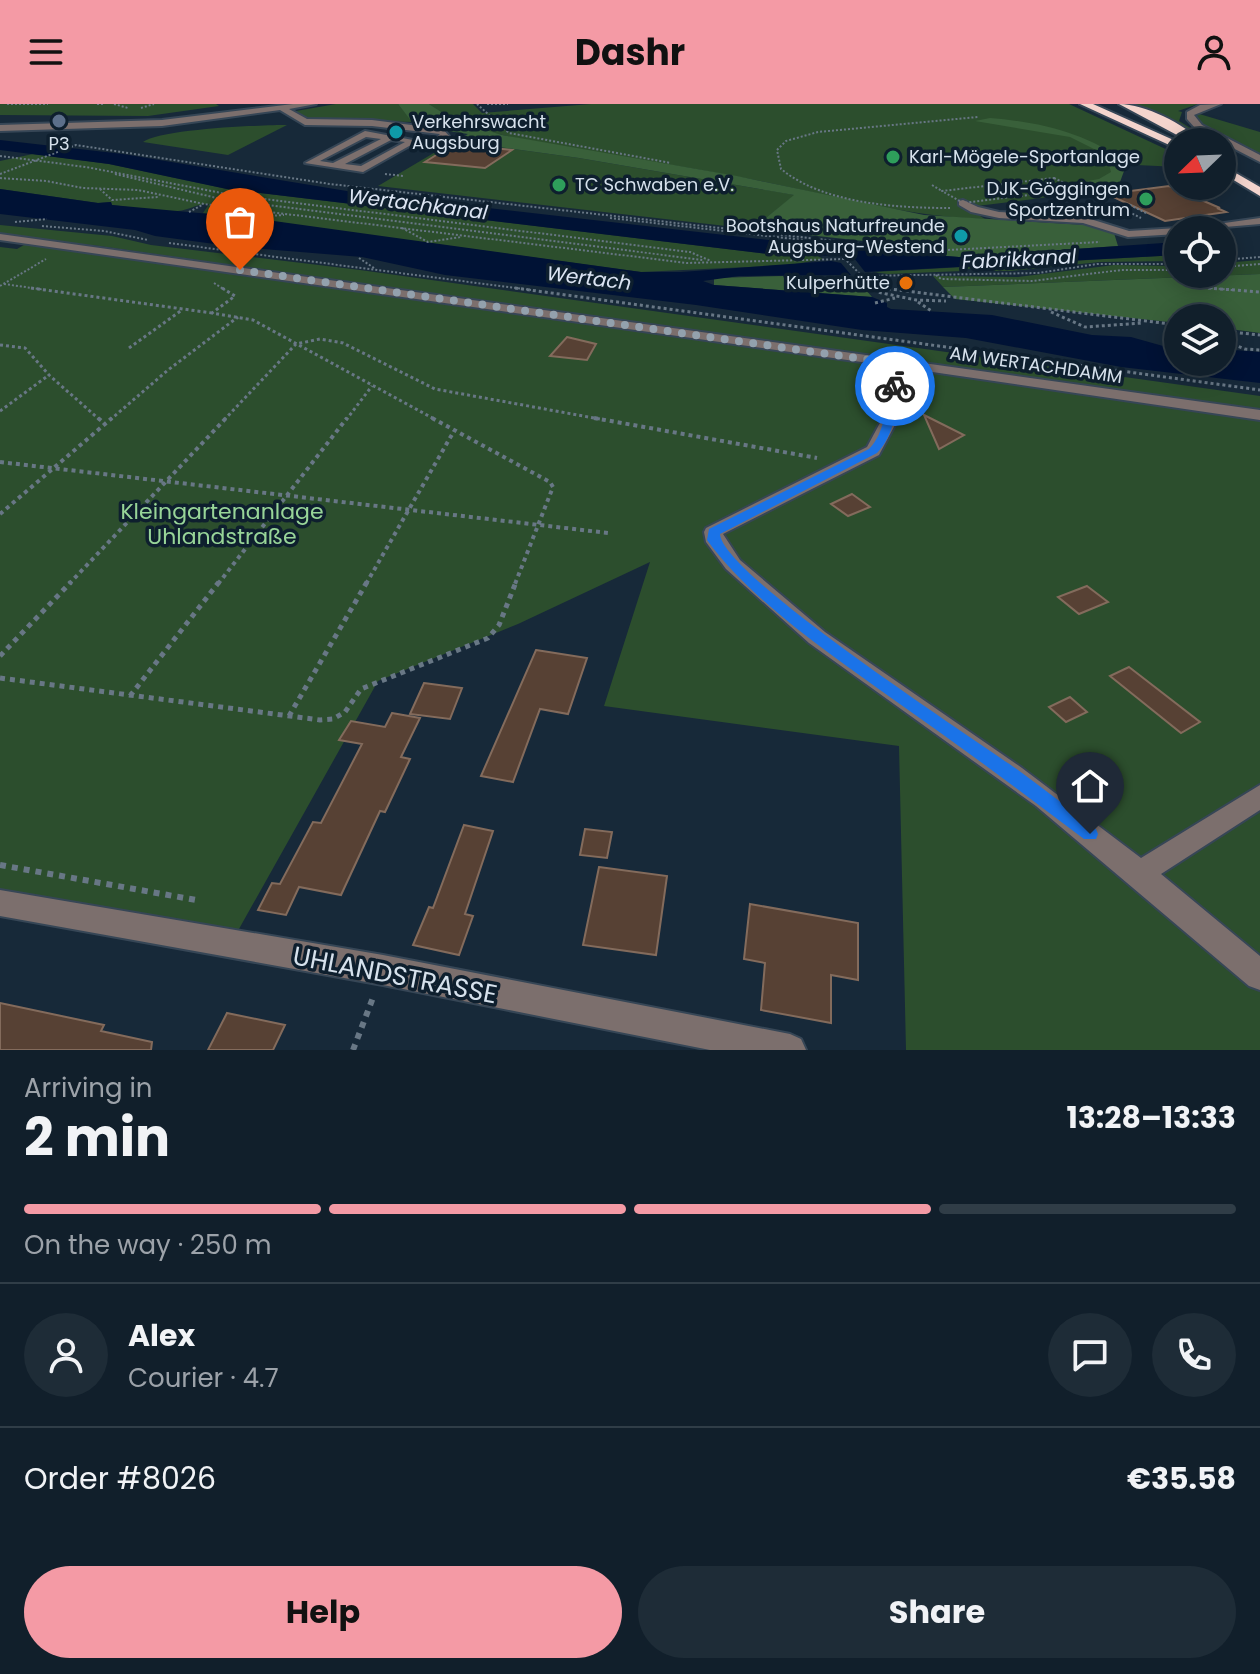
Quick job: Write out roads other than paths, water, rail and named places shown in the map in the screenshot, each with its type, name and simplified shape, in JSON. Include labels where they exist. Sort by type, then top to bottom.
[{"type":"highway","points":[[1085,104],[1164,139]]},
{"type":"highway","points":[[1098,104],[1164,138]]},
{"type":"highway","points":[[1111,104],[1164,129]]},
{"type":"highway","points":[[1124,104],[1176,128]]},
{"type":"highway","points":[[1236,167],[1260,182]]},
{"type":"highway","points":[[1236,177],[1260,192]]},
{"type":"street","points":[[218,114],[312,104]]},
{"type":"street","points":[[1217,104],[1195,109],[1190,114],[1191,119],[1199,127],[1260,159]]},
{"type":"street","points":[[0,128],[98,128],[199,120],[237,106]]},
{"type":"street","points":[[283,109],[305,122],[394,125],[443,132],[445,136],[439,139],[393,136],[365,134],[310,163],[363,169],[414,141],[393,136],[368,132]]},
{"type":"street","points":[[157,115],[173,118]]},
{"type":"street","points":[[334,166],[393,136]]},
{"type":"street","points":[[343,145],[370,148],[387,155]]},
{"type":"street","points":[[324,154],[387,155]]},
{"type":"street","points":[[966,205],[999,215],[1084,220],[1128,234],[1164,232]]},
{"type":"street","points":[[1236,224],[1260,221]]},
{"type":"street","name":"AM WERTACHDAMM","points":[[0,237],[1260,415]]},
{"type":"street","points":[[898,364],[891,414],[880,444],[856,461],[713,532],[714,540],[729,559],[815,636],[1014,776],[1140,873],[1260,975]]},
{"type":"street","points":[[1140,873],[1260,796]]},
{"type":"street","name":"UHLANDSTRASSE","points":[[0,903],[383,970],[790,1050]]},
{"type":"water","name":"Wertachkanal","points":[[0,140],[123,154],[365,194],[839,248],[835,256],[769,254],[227,189],[109,164],[0,150]]},
{"type":"water","name":"Wertach","points":[[0,189],[98,203],[111,202],[112,205],[253,218],[641,272],[831,261],[841,263],[851,275],[739,276],[703,281],[714,285],[872,297],[887,303],[891,309],[992,315],[1092,335],[1131,337],[1164,346],[1164,372],[966,338],[862,330],[696,305],[445,275],[362,257],[237,247],[155,236],[135,230],[0,214]]},
{"type":"water","name":"Fabrikkanal","points":[[1164,243],[1164,256],[865,272],[854,258],[855,249],[959,257]]},
{"type":"water","points":[[1236,350],[1260,352],[1260,383],[1199,376],[1236,376]]},
{"type":"place","name":"P3","points":[[59,121]]},
{"type":"place","name":"Verkehrswacht Augsburg","points":[[396,132]]},
{"type":"place","name":"Karl-Mögele-Sportanlage","points":[[893,157]]},
{"type":"place","name":"TC Schwaben e.V.","points":[[559,185]]},
{"type":"place","name":"DJK-Göggingen Sportzentrum","points":[[1146,199]]},
{"type":"place","name":"Bootshaus Naturfreunde Augsburg-Westend","points":[[961,236]]},
{"type":"place","name":"Kulperhütte","points":[[906,283]]},
{"type":"park label","name":"Kleingartenanlage Uhlandstraße","points":[[222,524]]}]
